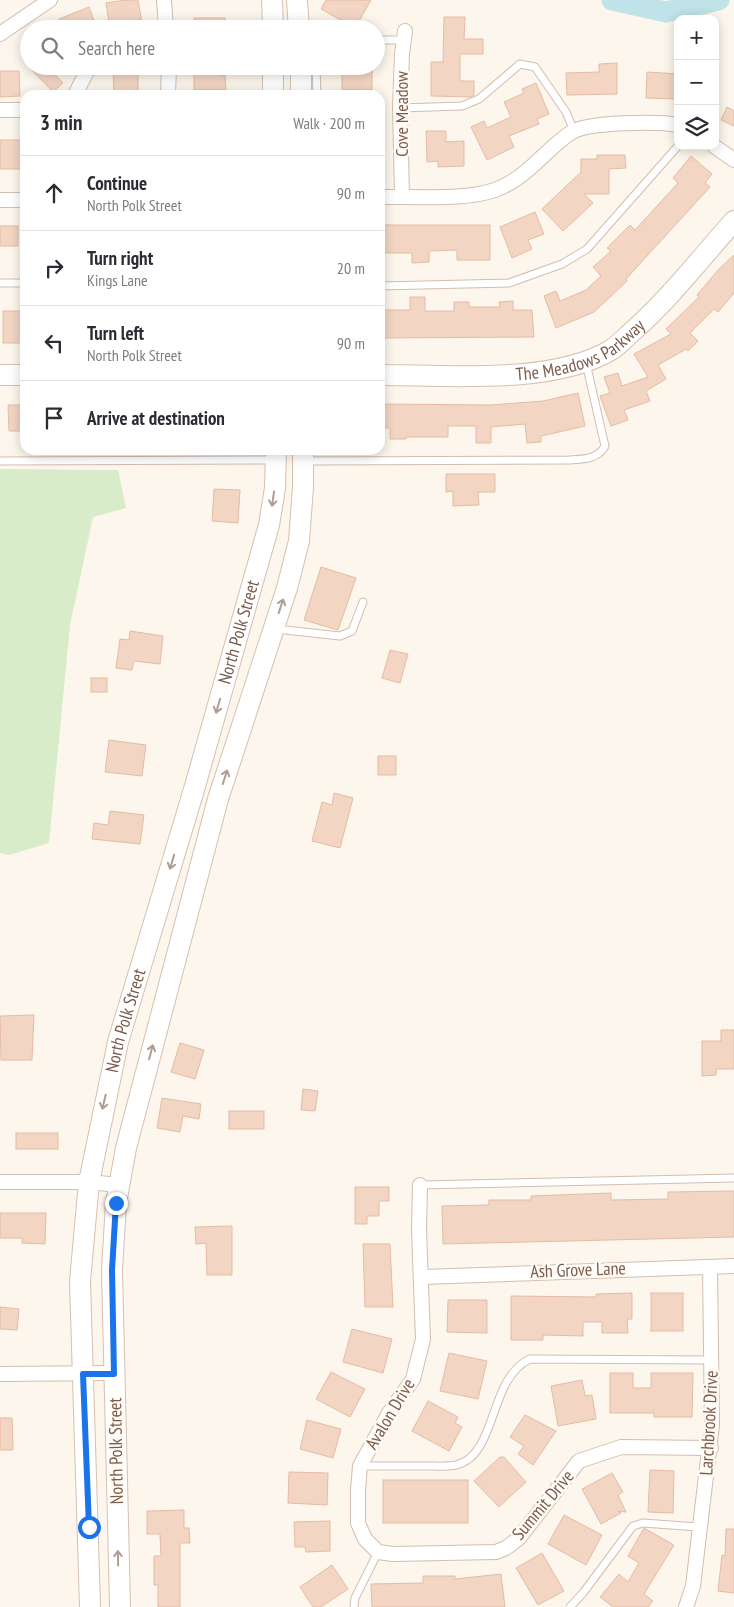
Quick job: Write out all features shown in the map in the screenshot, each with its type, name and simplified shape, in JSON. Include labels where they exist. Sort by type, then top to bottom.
[{"type":"main road","points":[[272,0],[273,20]]},
{"type":"main road","points":[[297,0],[298,20]]},
{"type":"main road","points":[[273,75],[273,90]]},
{"type":"main road","points":[[301,75],[301,90]]},
{"type":"main road","name":"The Meadows Parkway","points":[[385,375],[501,374],[546,371],[585,362],[612,349],[648,317],[734,221]]},
{"type":"main road","points":[[0,375],[20,375]]},
{"type":"main road","name":"North Polk Street","points":[[90,1607],[80,1280],[88,1182],[118,1042],[193,793],[269,525],[276,455]]},
{"type":"main road","name":"North Polk Street","points":[[120,1607],[112,1270],[120,1185],[126,1148],[218,799],[274,629],[299,541],[303,455]]},
{"type":"main road","points":[[193,793],[218,799]]},
{"type":"street","points":[[21,20],[50,0]]},
{"type":"street","points":[[164,0],[165,20]]},
{"type":"street","points":[[0,34],[20,20]]},
{"type":"street","name":"Cove Meadow","points":[[402,196],[400,108],[402,54],[405,36]]},
{"type":"street","points":[[78,90],[85,75]]},
{"type":"street","points":[[168,90],[169,75]]},
{"type":"street","points":[[0,110],[20,110]]},
{"type":"street","points":[[385,196],[476,195],[504,187],[527,171],[574,131],[611,124],[674,125]]},
{"type":"street","points":[[719,150],[734,160]]},
{"type":"street","points":[[0,200],[20,200]]},
{"type":"street","points":[[0,1182],[88,1182],[120,1185]]},
{"type":"street","name":"Avalon Drive","points":[[378,1552],[365,1539],[358,1523],[360,1466],[389,1413],[413,1379],[423,1339],[419,1229],[420,1185]]},
{"type":"street","name":"Ash Grove Lane","points":[[422,1277],[734,1266]]},
{"type":"street","name":"Larchbrook Drive","points":[[686,1607],[693,1586],[698,1527],[711,1448],[710,1267]]},
{"type":"street","points":[[0,1374],[114,1374]]},
{"type":"street","name":"Summit Drive","points":[[378,1552],[394,1554],[496,1552],[506,1548],[519,1538],[580,1461],[621,1447],[711,1448]]},
{"type":"lane","points":[[385,39],[405,36]]},
{"type":"lane","points":[[400,108],[462,106],[479,99],[520,64],[535,67],[566,112],[574,131]]},
{"type":"lane","points":[[316,75],[317,90]]},
{"type":"lane","points":[[385,286],[509,282],[562,264],[587,249],[674,150]]},
{"type":"lane","points":[[0,283],[20,283]]},
{"type":"lane","points":[[303,455],[568,460],[593,457],[601,453],[605,446],[585,362]]},
{"type":"lane","points":[[0,461],[276,455]]},
{"type":"lane","points":[[274,629],[340,636],[352,631],[362,602]]},
{"type":"lane","points":[[420,1185],[734,1178]]},
{"type":"lane","points":[[360,1466],[458,1465],[473,1456],[481,1446],[510,1375],[518,1365],[530,1360],[712,1360]]},
{"type":"lane","points":[[570,1607],[583,1593],[633,1526],[643,1523],[698,1527]]},
{"type":"lane","points":[[354,1607],[355,1598],[378,1552]]},
{"type":"green space","points":[[0,469],[118,470],[126,508],[93,517],[70,625],[49,843],[9,855],[0,853]]},
{"type":"building","points":[[138,0],[141,20],[109,20],[106,3]]},
{"type":"building","points":[[326,0],[371,0],[360,20],[341,20],[321,9]]},
{"type":"building","points":[[89,7],[94,20],[59,20]]},
{"type":"building","points":[[444,17],[465,17],[464,39],[483,39],[483,54],[460,54],[460,81],[474,81],[474,95],[471,97],[431,96],[431,62],[443,62]]},
{"type":"building","points":[[194,18],[225,18],[225,20],[194,20]]},
{"type":"building","points":[[617,63],[617,94],[567,95],[566,73],[599,72],[599,64]]},
{"type":"building","points":[[0,71],[19,71],[20,96],[0,97]]},
{"type":"building","points":[[647,72],[674,74],[674,99],[646,98]]},
{"type":"building","points":[[37,75],[55,75],[63,83],[55,90],[51,90]]},
{"type":"building","points":[[113,75],[138,75],[138,90],[114,90]]},
{"type":"building","points":[[194,75],[225,75],[226,90],[194,90]]},
{"type":"building","points":[[342,75],[372,75],[372,90],[342,90]]},
{"type":"building","points":[[536,83],[549,114],[537,119],[539,124],[509,136],[514,147],[487,160],[471,127],[484,121],[487,128],[511,117],[504,102],[524,93],[522,89]]},
{"type":"building","points":[[727,107],[734,111],[734,126],[721,120]]},
{"type":"building","points":[[426,131],[446,131],[446,142],[464,141],[464,166],[438,167],[438,161],[427,162]]},
{"type":"building","points":[[0,140],[20,140],[20,169],[0,169]]},
{"type":"building","points":[[597,155],[625,155],[626,168],[609,169],[609,194],[584,194],[593,203],[563,231],[542,209],[581,172],[581,159],[597,159]]},
{"type":"building","points":[[691,156],[712,174],[705,183],[710,187],[626,279],[627,281],[594,312],[556,328],[544,296],[556,291],[560,301],[586,290],[601,276],[593,267],[611,251],[607,248],[630,225],[635,230],[678,183],[673,178]]},
{"type":"building","points":[[535,212],[544,234],[528,240],[532,249],[512,258],[500,227]]},
{"type":"building","points":[[385,225],[490,225],[490,260],[457,260],[457,250],[429,251],[429,262],[412,263],[412,253],[385,253]]},
{"type":"building","points":[[0,226],[18,226],[18,246],[0,246]]},
{"type":"building","points":[[734,255],[734,293],[718,312],[714,309],[690,333],[698,341],[688,351],[686,349],[658,365],[666,379],[646,391],[650,401],[624,410],[628,420],[611,426],[600,396],[610,393],[604,377],[618,373],[622,386],[648,377],[634,354],[671,334],[666,329],[699,297],[697,295],[719,269]]},
{"type":"building","points":[[410,297],[425,297],[425,311],[454,311],[454,302],[469,302],[469,307],[500,307],[499,302],[513,301],[513,310],[532,310],[534,337],[385,338],[385,310],[410,310]]},
{"type":"building","points":[[3,311],[20,311],[20,343],[3,343]]},
{"type":"building","points":[[578,393],[585,426],[541,436],[541,442],[527,443],[525,424],[491,427],[491,443],[476,443],[476,426],[448,426],[448,437],[406,437],[406,439],[390,439],[390,428],[385,428],[385,404],[491,405],[543,401]]},
{"type":"building","points":[[8,405],[20,405],[20,431],[9,431]]},
{"type":"building","points":[[446,474],[495,474],[495,492],[478,492],[479,505],[453,506],[453,491],[446,492]]},
{"type":"building","points":[[214,489],[240,490],[238,523],[212,521]]},
{"type":"building","points":[[321,567],[356,578],[338,630],[304,620]]},
{"type":"building","points":[[130,631],[163,636],[160,664],[134,661],[132,670],[116,668],[120,639],[129,640]]},
{"type":"building","points":[[390,650],[408,654],[400,683],[382,678]]},
{"type":"building","points":[[91,678],[107,678],[107,692],[91,692]]},
{"type":"building","points":[[109,740],[146,745],[142,776],[105,772]]},
{"type":"building","points":[[378,756],[396,756],[396,775],[378,775]]},
{"type":"building","points":[[334,793],[353,798],[340,848],[312,841],[322,802],[332,805]]},
{"type":"building","points":[[110,811],[144,815],[140,844],[92,839],[94,823],[108,825]]},
{"type":"building","points":[[34,1015],[32,1060],[1,1060],[0,1016]]},
{"type":"building","points":[[721,1030],[734,1030],[734,1069],[716,1069],[716,1075],[702,1076],[702,1041],[721,1041]]},
{"type":"building","points":[[180,1043],[204,1050],[195,1079],[171,1072]]},
{"type":"building","points":[[303,1089],[318,1091],[315,1111],[301,1110]]},
{"type":"building","points":[[162,1098],[201,1104],[199,1119],[183,1116],[180,1132],[157,1128]]},
{"type":"building","points":[[229,1111],[264,1111],[264,1129],[229,1129]]},
{"type":"building","points":[[16,1133],[58,1133],[58,1149],[16,1149]]},
{"type":"building","points":[[355,1187],[389,1187],[389,1201],[379,1201],[379,1216],[367,1216],[367,1224],[355,1224]]},
{"type":"building","points":[[734,1191],[734,1237],[443,1244],[442,1206],[489,1205],[489,1200],[531,1200],[531,1196],[611,1193],[611,1200],[668,1199],[668,1192]]},
{"type":"building","points":[[0,1213],[46,1213],[45,1244],[22,1243],[22,1238],[0,1238]]},
{"type":"building","points":[[232,1226],[232,1275],[207,1275],[206,1243],[196,1244],[195,1227]]},
{"type":"building","points":[[363,1244],[390,1244],[393,1307],[365,1307]]},
{"type":"building","points":[[632,1293],[632,1319],[627,1319],[628,1333],[602,1333],[602,1322],[583,1322],[583,1336],[543,1335],[543,1340],[511,1340],[511,1296],[596,1297],[596,1294]]},
{"type":"building","points":[[651,1293],[683,1293],[683,1331],[651,1331]]},
{"type":"building","points":[[448,1300],[487,1300],[487,1333],[447,1332]]},
{"type":"building","points":[[0,1307],[19,1309],[17,1330],[0,1329]]},
{"type":"building","points":[[352,1329],[392,1339],[383,1373],[343,1362]]},
{"type":"building","points":[[449,1353],[487,1361],[478,1399],[440,1391]]},
{"type":"building","points":[[331,1372],[365,1389],[350,1417],[316,1399]]},
{"type":"building","points":[[610,1373],[633,1373],[633,1388],[651,1388],[651,1373],[693,1373],[692,1417],[654,1417],[654,1413],[610,1413]]},
{"type":"building","points":[[582,1380],[585,1396],[592,1395],[596,1419],[558,1426],[551,1386]]},
{"type":"building","points":[[428,1401],[458,1417],[455,1423],[462,1427],[449,1451],[412,1431]]},
{"type":"building","points":[[525,1415],[556,1431],[533,1465],[518,1454],[524,1446],[510,1437]]},
{"type":"building","points":[[0,1418],[12,1418],[13,1450],[0,1450]]},
{"type":"building","points":[[307,1420],[341,1429],[333,1458],[300,1449]]},
{"type":"building","points":[[500,1457],[504,1457],[526,1482],[499,1507],[474,1481]]},
{"type":"building","points":[[650,1470],[674,1471],[673,1513],[648,1512]]},
{"type":"building","points":[[289,1472],[328,1473],[327,1505],[288,1503]]},
{"type":"building","points":[[612,1473],[623,1492],[618,1495],[626,1512],[618,1511],[621,1513],[601,1524],[582,1489]]},
{"type":"building","points":[[383,1480],[468,1480],[468,1523],[383,1523]]},
{"type":"building","points":[[184,1510],[184,1528],[189,1528],[190,1543],[180,1543],[180,1607],[158,1607],[158,1585],[154,1585],[154,1556],[161,1556],[160,1534],[147,1534],[147,1511]]},
{"type":"building","points":[[564,1515],[602,1535],[586,1565],[548,1544]]},
{"type":"building","points":[[330,1521],[330,1551],[306,1552],[305,1547],[295,1547],[294,1522]]},
{"type":"building","points":[[644,1528],[674,1545],[644,1594],[653,1601],[648,1607],[613,1607],[600,1597],[619,1574],[628,1582],[639,1563],[628,1556]]},
{"type":"building","points":[[726,1529],[734,1529],[734,1593],[718,1591],[722,1555],[725,1556]]},
{"type":"building","points":[[542,1553],[564,1591],[538,1605],[516,1568]]},
{"type":"building","points":[[332,1565],[348,1589],[321,1607],[313,1607],[300,1587]]},
{"type":"building","points":[[501,1574],[505,1607],[372,1607],[371,1584],[423,1583],[423,1576],[455,1576],[455,1579]]},
{"type":"waterway","points":[[612,0],[666,12],[719,0]]},
{"type":"route","points":[[89,1527],[83,1374],[114,1374],[112,1270],[116,1203]]}]
